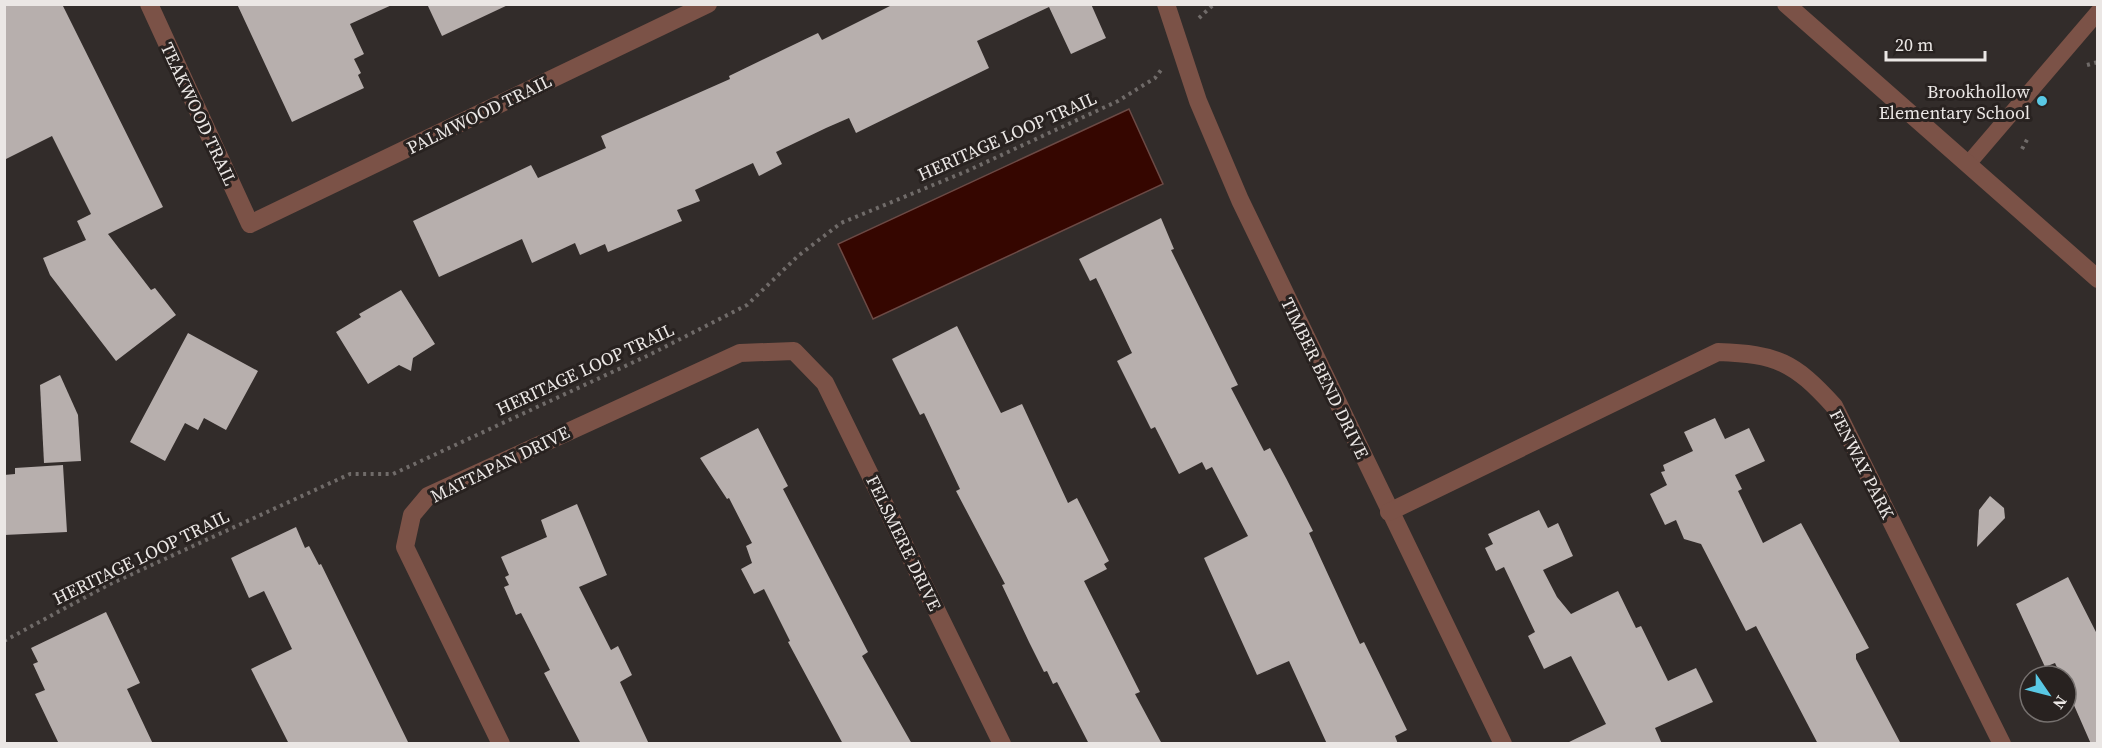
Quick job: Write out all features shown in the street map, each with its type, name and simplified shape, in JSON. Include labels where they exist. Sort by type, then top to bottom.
[{"type":"street","name":"TEAKWOOD TRAIL","points":[[149,4],[250,224]]},
{"type":"street","name":"PALMWOOD TRAIL","points":[[250,224],[708,4]]},
{"type":"street","name":"TIMBER BEND DRIVE","points":[[1166,4],[1198,100],[1240,200],[1503,744]]},
{"type":"street","points":[[1786,4],[2097,279]]},
{"type":"street","name":"MATTAPAN DRIVE","points":[[501,744],[405,547],[412,515],[428,496],[740,352],[794,351]]},
{"type":"street","name":"FELSMERE DRIVE","points":[[794,351],[825,383],[1002,744]]},
{"type":"street","name":"FENWAY PARK","points":[[1389,512],[1718,352],[1752,353],[1781,360],[1810,379],[1834,406],[2002,744]]},
{"type":"lane","points":[[1968,164],[2097,12]]},
{"type":"path","points":[[1207,6],[1214,4]]},
{"type":"path","name":"HERITAGE LOOP TRAIL","points":[[4,641],[108,585],[350,474],[393,474],[649,355],[747,305],[798,256],[841,224],[967,171],[1118,101],[1155,78]]},
{"type":"shaded area","points":[[1129,109],[1163,184],[873,319],[838,244]]},
{"type":"building","points":[[4,4],[62,4],[163,207],[108,234],[151,290],[155,288],[176,315],[116,361],[50,275],[43,258],[86,240],[77,221],[91,214],[52,136],[4,160]]},
{"type":"building","points":[[237,4],[394,4],[350,24],[364,54],[354,59],[361,73],[358,75],[364,88],[292,122]]},
{"type":"building","points":[[427,4],[510,4],[442,36]]},
{"type":"building","points":[[894,4],[1091,4],[1106,38],[1071,54],[1049,7],[977,41],[989,68],[856,133],[849,118],[826,128],[776,152],[782,164],[759,176],[753,163],[695,190],[700,201],[677,210],[682,221],[608,252],[605,244],[580,255],[575,243],[532,263],[522,239],[439,277],[413,221],[531,165],[538,178],[606,148],[601,136],[730,79],[729,76],[818,33],[822,40]]},
{"type":"building","points":[[1161,218],[1174,249],[1171,250],[1238,385],[1231,388],[1264,451],[1270,448],[1286,478],[1313,531],[1309,533],[1360,644],[1364,642],[1407,730],[1395,736],[1398,744],[1327,744],[1289,661],[1257,675],[1204,558],[1248,536],[1212,467],[1206,470],[1202,462],[1179,474],[1155,427],[1151,429],[1117,361],[1132,353],[1096,278],[1090,281],[1079,259]]},
{"type":"building","points":[[401,290],[435,344],[413,358],[411,371],[399,365],[368,384],[336,332],[361,317],[359,314]]},
{"type":"building","points":[[957,326],[1001,413],[1022,404],[1068,503],[1077,498],[1109,561],[1104,564],[1107,569],[1084,581],[1140,692],[1135,694],[1162,744],[1089,744],[1057,682],[1053,684],[1047,671],[1044,672],[1029,642],[1002,585],[1005,584],[956,491],[960,489],[924,413],[920,415],[892,359]]},
{"type":"building","points":[[188,333],[258,371],[226,430],[204,418],[198,430],[185,423],[165,461],[130,442]]},
{"type":"building","points":[[60,375],[78,415],[81,461],[44,463],[40,385]]},
{"type":"building","points":[[1715,418],[1725,439],[1749,428],[1765,461],[1735,475],[1742,489],[1738,491],[1763,543],[1801,523],[1869,648],[1856,654],[1856,659],[1901,744],[1818,744],[1756,626],[1746,631],[1701,544],[1684,539],[1676,520],[1665,525],[1650,494],[1667,485],[1661,472],[1665,471],[1663,465],[1693,451],[1684,432]]},
{"type":"building","points":[[758,428],[788,486],[783,489],[868,652],[862,656],[912,744],[843,744],[788,642],[790,641],[764,589],[754,594],[741,569],[752,563],[746,546],[752,543],[729,498],[727,499],[700,458]]},
{"type":"building","points":[[63,465],[67,532],[4,535],[4,475],[15,474],[15,468]]},
{"type":"building","points":[[1990,496],[2004,508],[2005,518],[1977,547],[1979,510]]},
{"type":"building","points":[[577,504],[607,575],[579,587],[611,650],[618,646],[632,675],[620,682],[649,744],[581,744],[544,673],[550,670],[521,613],[516,615],[504,587],[509,585],[505,577],[509,575],[501,557],[547,537],[541,520]]},
{"type":"building","points":[[1539,510],[1548,528],[1558,523],[1573,556],[1543,570],[1557,597],[1571,614],[1618,591],[1636,628],[1641,626],[1668,681],[1696,668],[1713,702],[1655,728],[1662,744],[1565,744],[1606,724],[1571,656],[1544,669],[1528,636],[1535,632],[1504,567],[1496,571],[1485,548],[1493,544],[1488,534]]},
{"type":"building","points":[[296,527],[305,548],[309,546],[319,565],[321,564],[409,744],[289,744],[251,669],[292,649],[264,591],[249,598],[231,558]]},
{"type":"building","points":[[2068,577],[2097,634],[2097,744],[2091,744],[2078,714],[2078,664],[2044,664],[2016,604]]},
{"type":"building","points":[[106,612],[140,683],[127,689],[153,744],[59,744],[35,694],[45,690],[33,664],[38,662],[31,648]]},
{"type":"place","name":"Brookhollow Elementary School","points":[[2042,101]]}]
